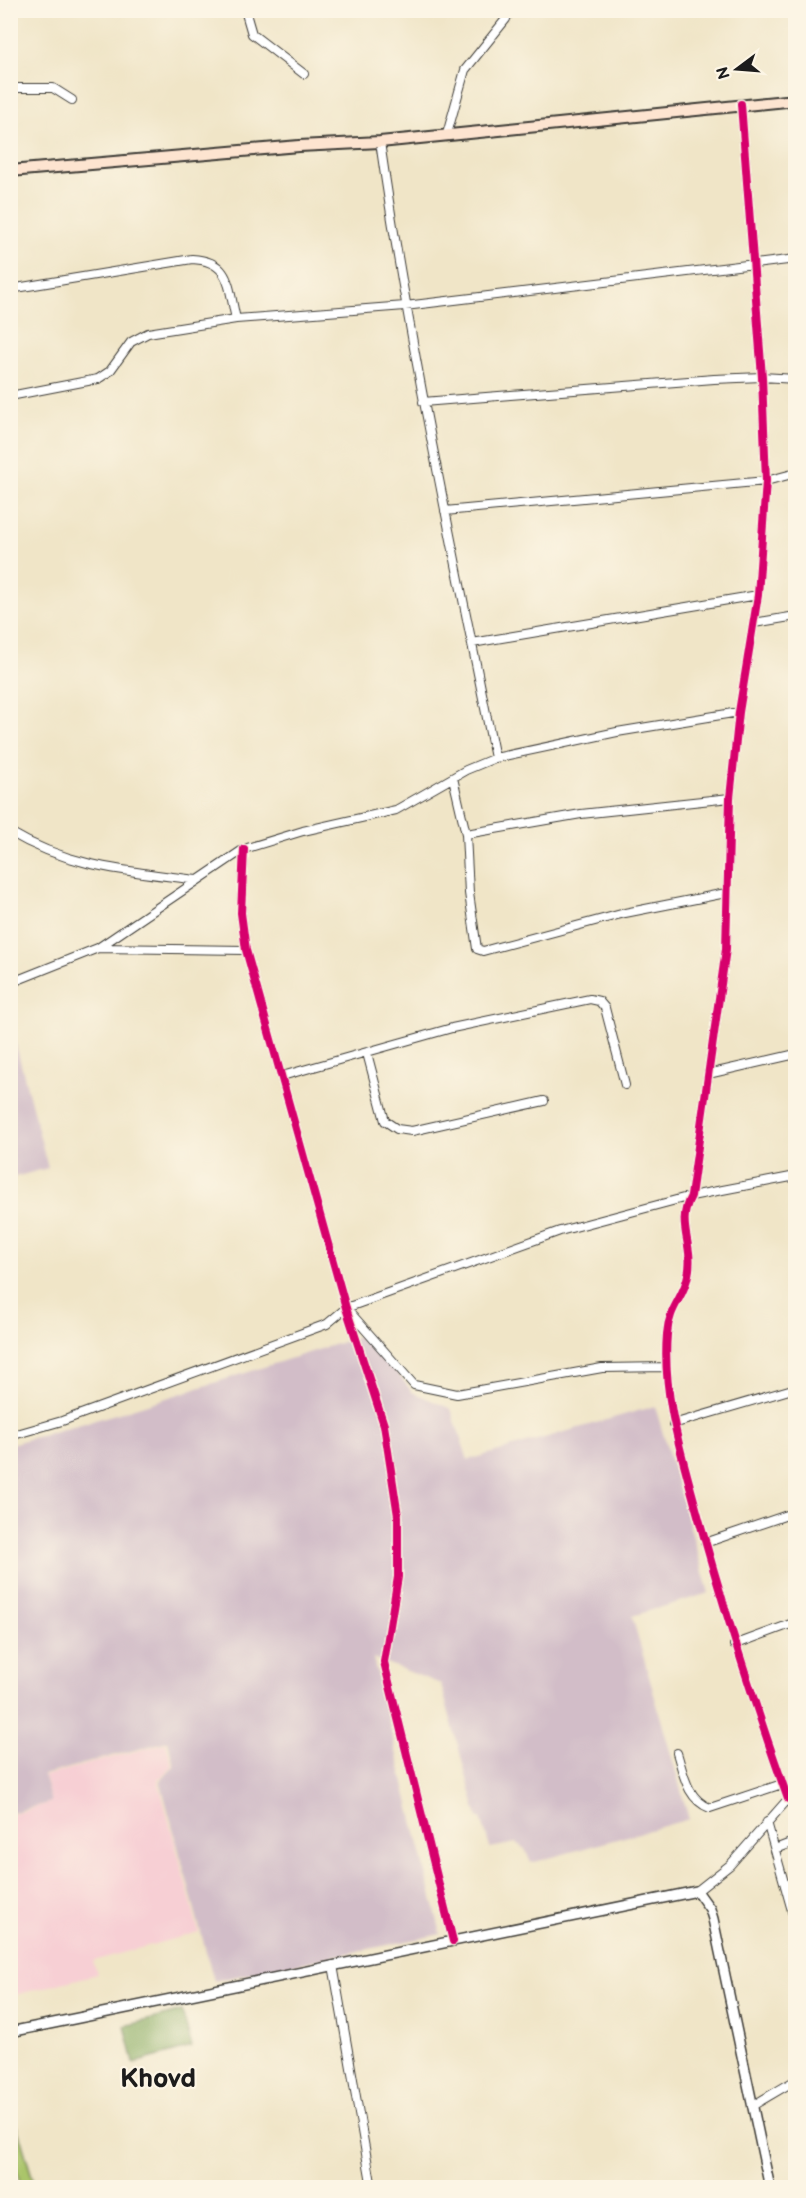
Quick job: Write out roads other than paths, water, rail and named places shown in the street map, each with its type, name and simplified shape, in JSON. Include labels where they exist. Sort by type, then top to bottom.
[{"type":"main road","points":[[10,171],[288,147],[380,142],[795,100]]},
{"type":"street","points":[[244,10],[252,34],[304,75]]},
{"type":"street","points":[[447,134],[465,70],[506,19],[509,10]]},
{"type":"street","points":[[10,88],[53,88],[72,100]]},
{"type":"street","points":[[741,104],[762,377],[766,481],[758,595],[739,712],[730,798],[726,949],[691,1196],[682,1219],[690,1259],[688,1277],[669,1313],[667,1367],[673,1424],[705,1543],[734,1645],[788,1799]]},
{"type":"street","points":[[380,142],[405,306],[495,758]]},
{"type":"street","points":[[10,289],[192,259],[210,260],[222,268],[236,319]]},
{"type":"street","points":[[10,396],[98,380],[110,370],[131,342],[148,333],[236,319],[405,306],[795,259]]},
{"type":"street","points":[[423,402],[762,377],[795,380]]},
{"type":"street","points":[[445,511],[766,481],[795,472]]},
{"type":"street","points":[[472,643],[758,595]]},
{"type":"street","points":[[754,623],[795,616]]},
{"type":"street","points":[[10,983],[98,948],[244,849],[303,831],[396,810],[453,778],[495,758],[617,732],[739,712]]},
{"type":"street","points":[[453,778],[466,834],[470,904],[477,949],[483,951],[625,913],[726,893]]},
{"type":"street","points":[[466,834],[581,813],[730,798]]},
{"type":"street","points":[[10,832],[30,844],[88,865],[197,880]]},
{"type":"street","points":[[244,849],[241,913],[246,950],[346,1308],[384,1425],[398,1515],[398,1577],[384,1662],[453,1941]]},
{"type":"street","points":[[98,948],[246,950]]},
{"type":"street","points":[[282,1076],[452,1028],[590,999],[599,1001],[604,1008],[625,1085]]},
{"type":"street","points":[[367,1053],[385,1121],[397,1129],[412,1131],[544,1101]]},
{"type":"street","points":[[708,1074],[795,1054]]},
{"type":"street","points":[[10,1436],[62,1421],[327,1324],[346,1308],[560,1231],[691,1196],[795,1176]]},
{"type":"street","points":[[346,1308],[414,1385],[457,1394],[602,1368],[667,1367]]},
{"type":"street","points":[[673,1424],[795,1388]]},
{"type":"street","points":[[705,1543],[795,1512]]},
{"type":"street","points":[[734,1645],[795,1622]]},
{"type":"street","points":[[677,1753],[688,1787],[698,1804],[710,1809],[782,1784]]},
{"type":"street","points":[[10,2032],[697,1891],[730,1865],[795,1790]]},
{"type":"street","points":[[767,1822],[795,1925]]},
{"type":"street","points":[[775,1849],[795,1841]]},
{"type":"street","points":[[697,1891],[712,1915],[770,2187]]},
{"type":"street","points":[[333,1965],[372,2187]]},
{"type":"street","points":[[752,2106],[795,2080]]},
{"type":"district","name":"Khovd","points":[[158,2078]]}]
